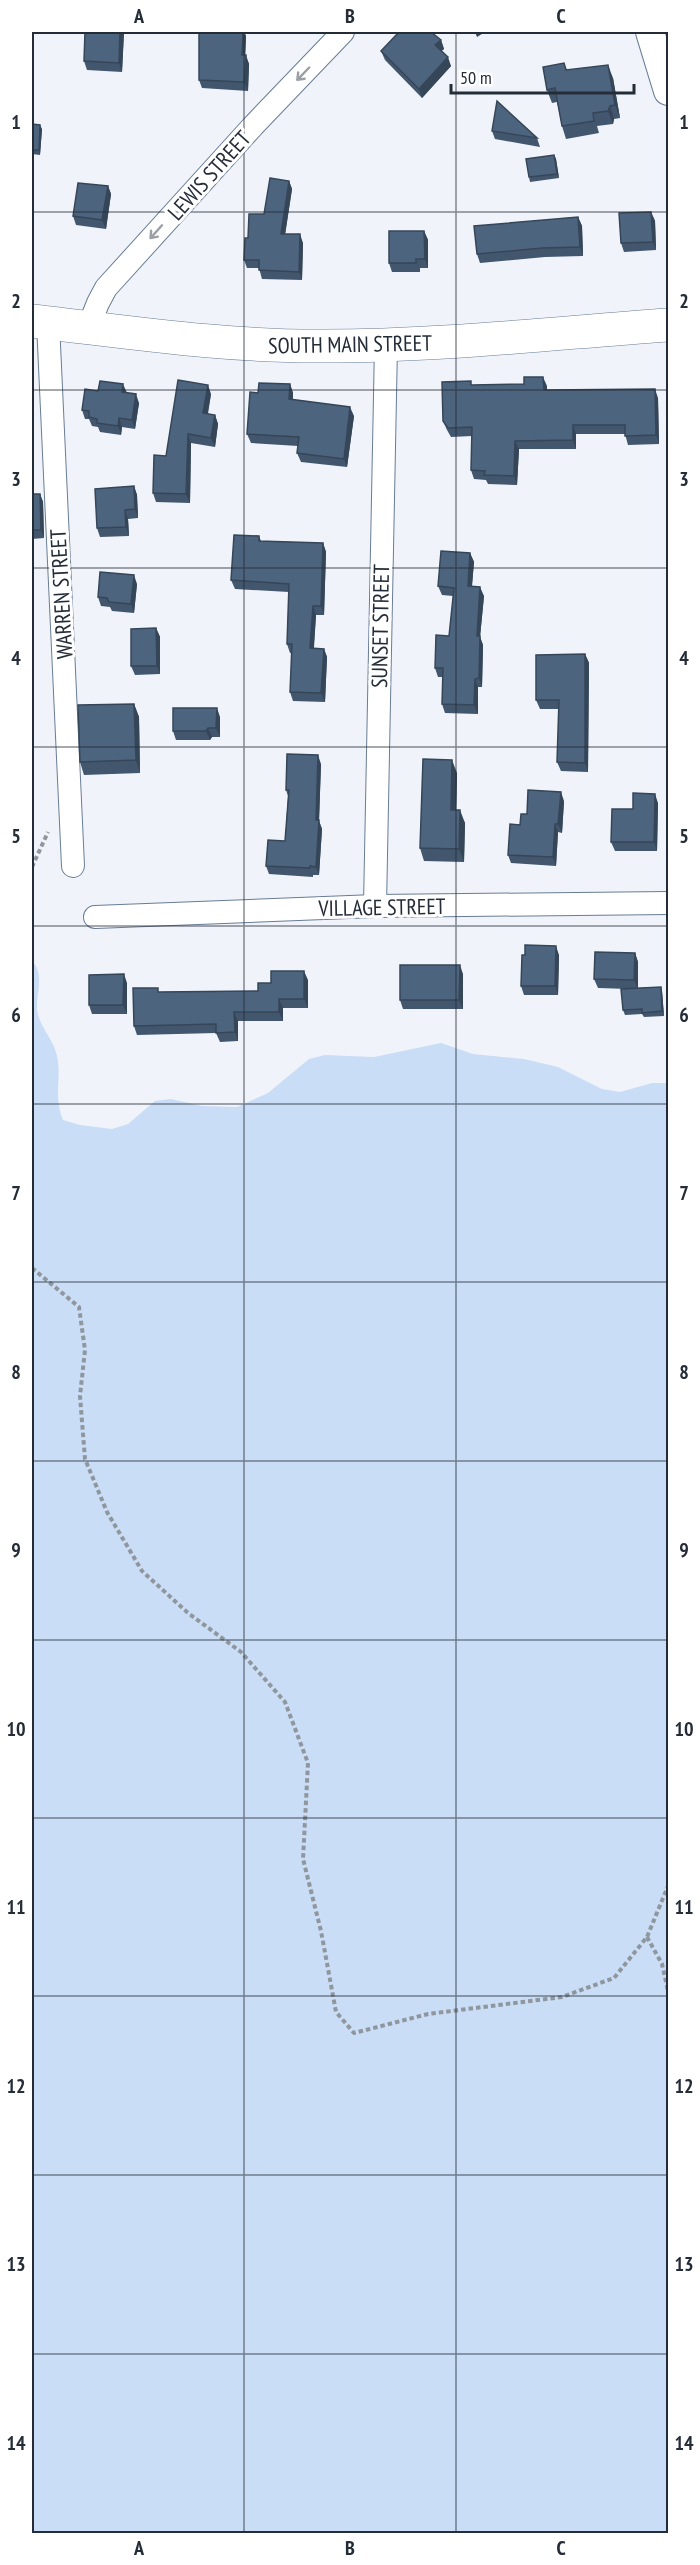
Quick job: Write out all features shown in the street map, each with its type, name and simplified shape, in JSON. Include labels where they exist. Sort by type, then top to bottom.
[{"type":"main road","name":"SOUTH MAIN STREET","points":[[40,322],[245,344],[386,345],[493,340],[669,325]]},
{"type":"street","name":"LEWIS STREET","points":[[88,328],[98,303],[114,279],[253,126],[343,32]]},
{"type":"street","points":[[650,32],[669,91]]},
{"type":"street","name":"WARREN STREET","points":[[40,322],[73,866]]},
{"type":"street","name":"SUNSET STREET","points":[[375,906],[386,345]]},
{"type":"street","name":"VILLAGE STREET","points":[[95,917],[375,906],[669,903]]},
{"type":"path","points":[[32,1268],[79,1307],[85,1350],[80,1396],[85,1459],[107,1512],[142,1570],[188,1612],[242,1652],[285,1702],[308,1763],[303,1859],[321,1931],[336,2012],[354,2033],[428,2014],[562,1997],[614,1978],[647,1937],[669,1886]]},
{"type":"path","points":[[647,1937],[662,1964],[669,1991]]},
{"type":"shaded area","points":[[32,961],[39,978],[38,1016],[57,1056],[60,1111],[63,1120],[80,1125],[112,1129],[128,1124],[155,1101],[171,1099],[202,1106],[237,1107],[268,1093],[309,1059],[325,1055],[374,1057],[441,1043],[473,1054],[524,1059],[558,1067],[602,1089],[620,1092],[652,1083],[668,1083],[668,2533],[32,2533]]},
{"type":"building","points":[[85,32],[120,32],[119,63],[84,61]]},
{"type":"building","points":[[199,32],[243,32],[242,55],[246,55],[244,82],[199,80]]},
{"type":"building","points":[[399,32],[431,32],[441,40],[435,45],[448,57],[419,89],[381,51]]},
{"type":"building","points":[[564,63],[566,70],[608,65],[615,105],[610,106],[608,111],[593,113],[594,121],[562,126],[555,88],[547,90],[543,67]]},
{"type":"building","points":[[497,101],[537,138],[492,131]]},
{"type":"building","points":[[32,124],[40,125],[39,150],[32,150]]},
{"type":"building","points":[[554,155],[557,174],[529,177],[526,159]]},
{"type":"building","points":[[270,178],[289,181],[281,234],[300,234],[299,272],[259,270],[259,260],[244,260],[249,214],[264,214]]},
{"type":"building","points":[[78,183],[108,186],[102,220],[73,216]]},
{"type":"building","points":[[651,212],[653,242],[621,243],[619,213]]},
{"type":"building","points":[[578,217],[580,247],[477,254],[474,226]]},
{"type":"building","points":[[389,231],[424,231],[425,259],[416,259],[416,263],[389,263]]},
{"type":"building","points":[[524,377],[543,377],[544,390],[655,389],[656,435],[625,436],[625,425],[573,425],[573,440],[515,441],[514,476],[484,475],[485,471],[471,470],[472,427],[448,428],[443,421],[442,382],[471,381],[471,385],[524,384]]},
{"type":"building","points":[[178,380],[208,385],[203,413],[215,415],[211,438],[188,434],[186,494],[153,493],[154,455],[166,456]]},
{"type":"building","points":[[100,381],[123,384],[122,392],[136,394],[132,420],[119,418],[118,426],[97,423],[97,419],[89,417],[89,411],[82,410],[85,389],[98,391]]},
{"type":"building","points":[[259,383],[290,384],[289,399],[350,407],[344,459],[297,453],[299,437],[247,434],[250,392],[258,393]]},
{"type":"building","points":[[134,486],[135,509],[125,510],[126,527],[97,528],[95,489]]},
{"type":"building","points":[[32,494],[40,494],[41,530],[32,530]]},
{"type":"building","points":[[234,535],[259,536],[259,541],[323,543],[321,606],[313,606],[310,648],[324,649],[321,693],[290,692],[292,644],[287,644],[289,584],[231,580]]},
{"type":"building","points":[[441,551],[470,553],[468,586],[480,587],[477,636],[480,636],[479,678],[475,679],[474,705],[442,704],[443,668],[435,668],[436,635],[449,636],[454,588],[438,586]]},
{"type":"building","points":[[100,572],[134,575],[131,604],[109,602],[107,598],[98,597]]},
{"type":"building","points":[[156,628],[157,666],[131,666],[131,629]]},
{"type":"building","points":[[585,654],[585,763],[557,762],[559,700],[536,700],[536,655]]},
{"type":"building","points":[[134,704],[136,760],[80,762],[78,705]]},
{"type":"building","points":[[173,708],[217,708],[216,728],[208,728],[206,731],[173,731]]},
{"type":"building","points":[[287,754],[318,755],[316,820],[319,820],[316,867],[266,866],[268,840],[285,841],[289,790],[286,790]]},
{"type":"building","points":[[423,759],[452,760],[451,810],[460,810],[459,849],[420,848]]},
{"type":"building","points":[[528,790],[561,792],[558,824],[555,824],[553,857],[508,855],[510,824],[520,825],[521,814],[527,814]]},
{"type":"building","points":[[633,793],[655,794],[654,842],[611,842],[612,809],[633,809]]},
{"type":"building","points":[[525,945],[556,946],[555,986],[521,986],[522,955],[525,955]]},
{"type":"building","points":[[595,952],[635,953],[634,980],[594,979]]},
{"type":"building","points":[[400,965],[460,965],[459,1000],[400,1000]]},
{"type":"building","points":[[271,971],[304,971],[304,999],[279,999],[279,1012],[234,1012],[235,1032],[216,1033],[216,1024],[134,1026],[133,988],[158,988],[158,992],[258,991],[258,983],[271,983]]},
{"type":"building","points":[[124,974],[123,1005],[89,1005],[89,975]]},
{"type":"building","points":[[661,987],[662,1011],[642,1013],[642,1009],[623,1010],[621,989]]}]
